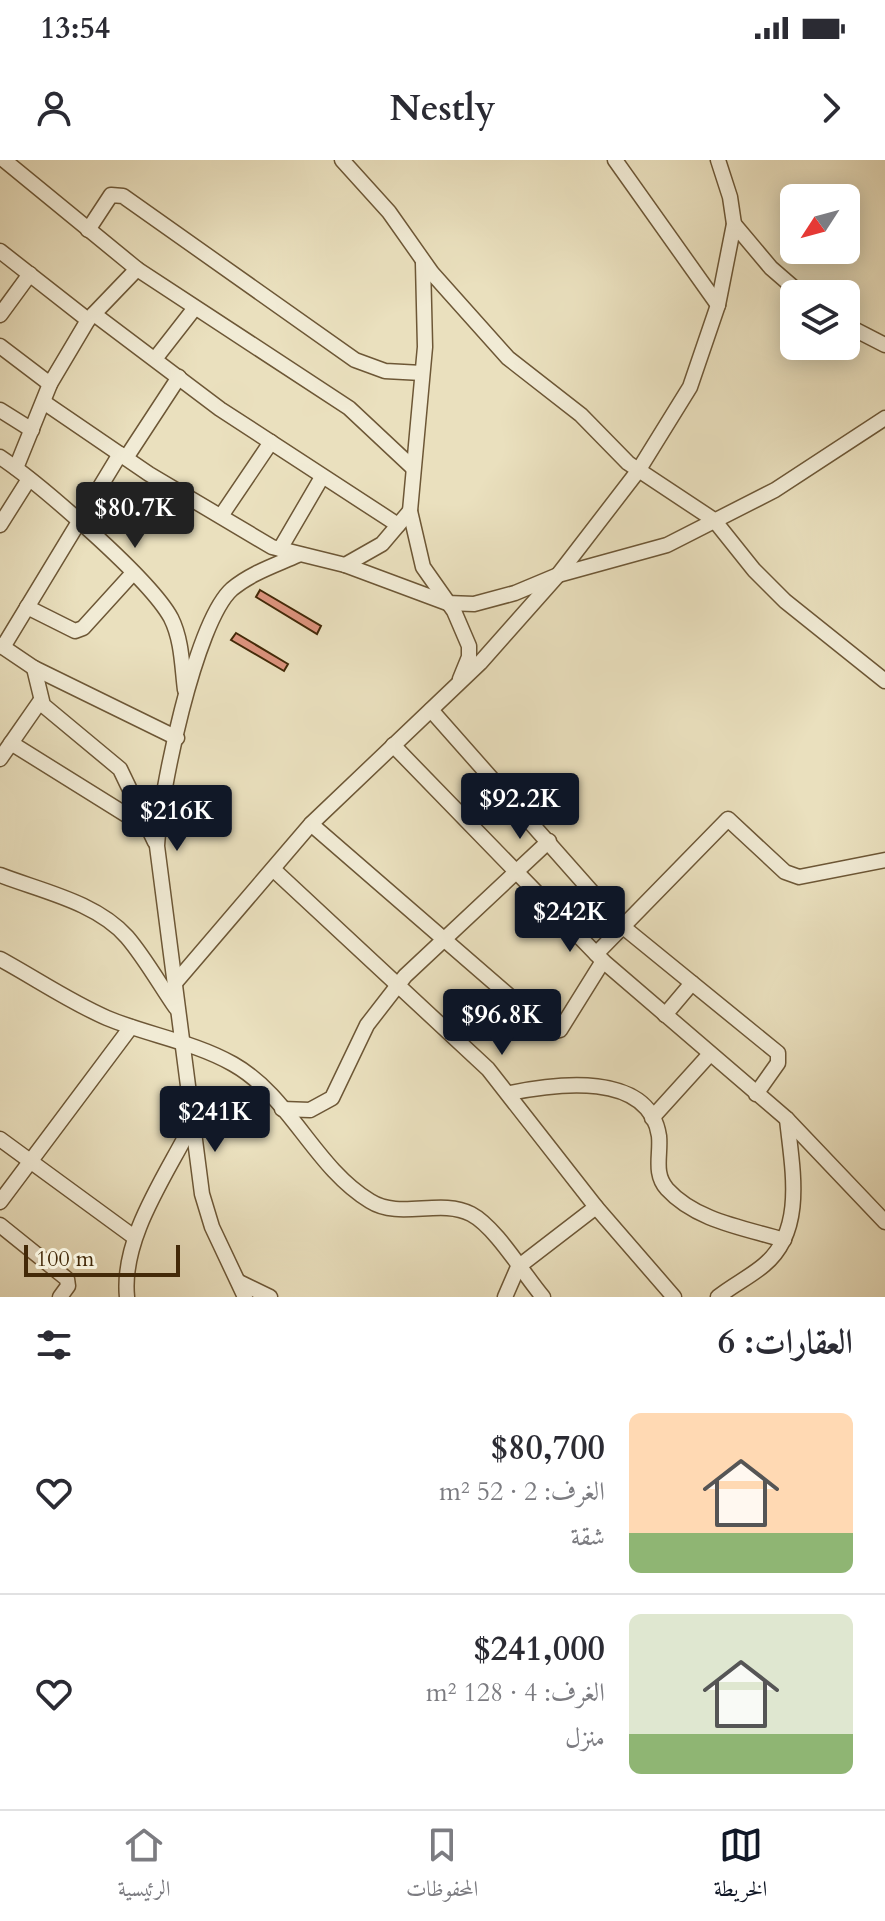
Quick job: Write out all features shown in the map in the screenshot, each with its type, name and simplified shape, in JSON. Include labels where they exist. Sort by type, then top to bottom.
[{"type":"street","points":[[4,160],[137,269],[349,408],[412,467]]},
{"type":"street","points":[[342,160],[389,212],[423,263],[508,358],[581,415],[638,471],[714,520],[754,570],[785,601],[885,681]]},
{"type":"street","points":[[615,160],[718,305]]},
{"type":"street","points":[[175,983],[311,824],[456,686],[558,575],[638,471],[690,387],[718,305],[734,224],[721,162]]},
{"type":"street","points":[[88,230],[111,195],[123,196],[355,360],[385,371],[422,373]]},
{"type":"street","points":[[734,224],[785,280]]},
{"type":"street","points":[[0,251],[271,442],[398,525]]},
{"type":"street","points":[[423,263],[425,347],[410,511],[423,567],[447,603],[469,646],[469,657],[456,686]]},
{"type":"street","points":[[16,468],[45,403],[50,384],[91,317],[137,269]]},
{"type":"street","points":[[0,315],[30,274]]},
{"type":"street","points":[[155,359],[194,309]]},
{"type":"street","points":[[860,332],[885,345]]},
{"type":"street","points":[[0,346],[50,384]]},
{"type":"street","points":[[177,738],[34,668],[2,646],[78,522],[179,377]]},
{"type":"street","points":[[45,403],[123,456],[280,549],[345,565],[447,603],[474,604],[515,593],[558,575],[643,554],[775,490],[885,418]]},
{"type":"street","points":[[0,410],[32,430]]},
{"type":"street","points":[[221,516],[271,442]]},
{"type":"street","points":[[0,457],[29,479],[133,573],[171,618],[178,636],[185,695]]},
{"type":"street","points":[[280,549],[322,477]]},
{"type":"street","points":[[0,525],[29,479]]},
{"type":"street","points":[[345,565],[382,544],[410,511]]},
{"type":"street","points":[[245,1297],[212,1227],[202,1194],[157,846],[159,809],[185,695],[210,619],[232,589],[298,555]]},
{"type":"street","points":[[27,607],[75,631],[83,628],[133,573]]},
{"type":"street","points":[[34,668],[41,700],[51,714],[120,769],[157,846]]},
{"type":"street","points":[[0,759],[41,700]]},
{"type":"street","points":[[431,710],[622,926],[778,1053],[778,1063],[756,1094]]},
{"type":"street","points":[[11,743],[149,829]]},
{"type":"street","points":[[393,745],[599,957],[787,1119],[885,1222]]},
{"type":"street","points":[[311,824],[551,1032],[560,1030],[599,957],[622,926],[728,819],[785,872],[799,877],[885,860]]},
{"type":"street","points":[[282,1109],[310,1110],[332,1098],[367,1025],[397,986],[442,938],[549,841]]},
{"type":"street","points":[[274,870],[455,1037],[510,1093],[596,1207],[674,1297]]},
{"type":"street","points":[[0,875],[90,910],[109,922],[126,936],[179,1012]]},
{"type":"street","points":[[0,959],[103,1016],[233,1064],[263,1086],[328,1166],[353,1190],[374,1204],[400,1209],[446,1208],[472,1214],[543,1297]]},
{"type":"street","points":[[665,1015],[692,983]]},
{"type":"street","points":[[0,1202],[131,1027]]},
{"type":"street","points":[[652,1118],[710,1054]]},
{"type":"street","points":[[510,1093],[565,1085],[594,1086],[634,1098],[652,1118],[658,1133],[657,1172],[665,1187],[684,1205],[713,1219],[784,1240]]},
{"type":"street","points":[[718,1297],[764,1266],[790,1227],[794,1176],[787,1119]]},
{"type":"street","points":[[127,1297],[126,1262],[134,1237],[192,1124]]},
{"type":"street","points":[[0,1139],[134,1237]]},
{"type":"street","points":[[505,1297],[518,1267],[596,1207]]},
{"type":"street","points":[[0,1225],[67,1279],[68,1286],[60,1297]]},
{"type":"street","points":[[239,1282],[270,1297]]},
{"type":"building","points":[[260,590],[321,626],[317,634],[256,597]]},
{"type":"building","points":[[236,633],[288,664],[284,671],[231,640]]}]
